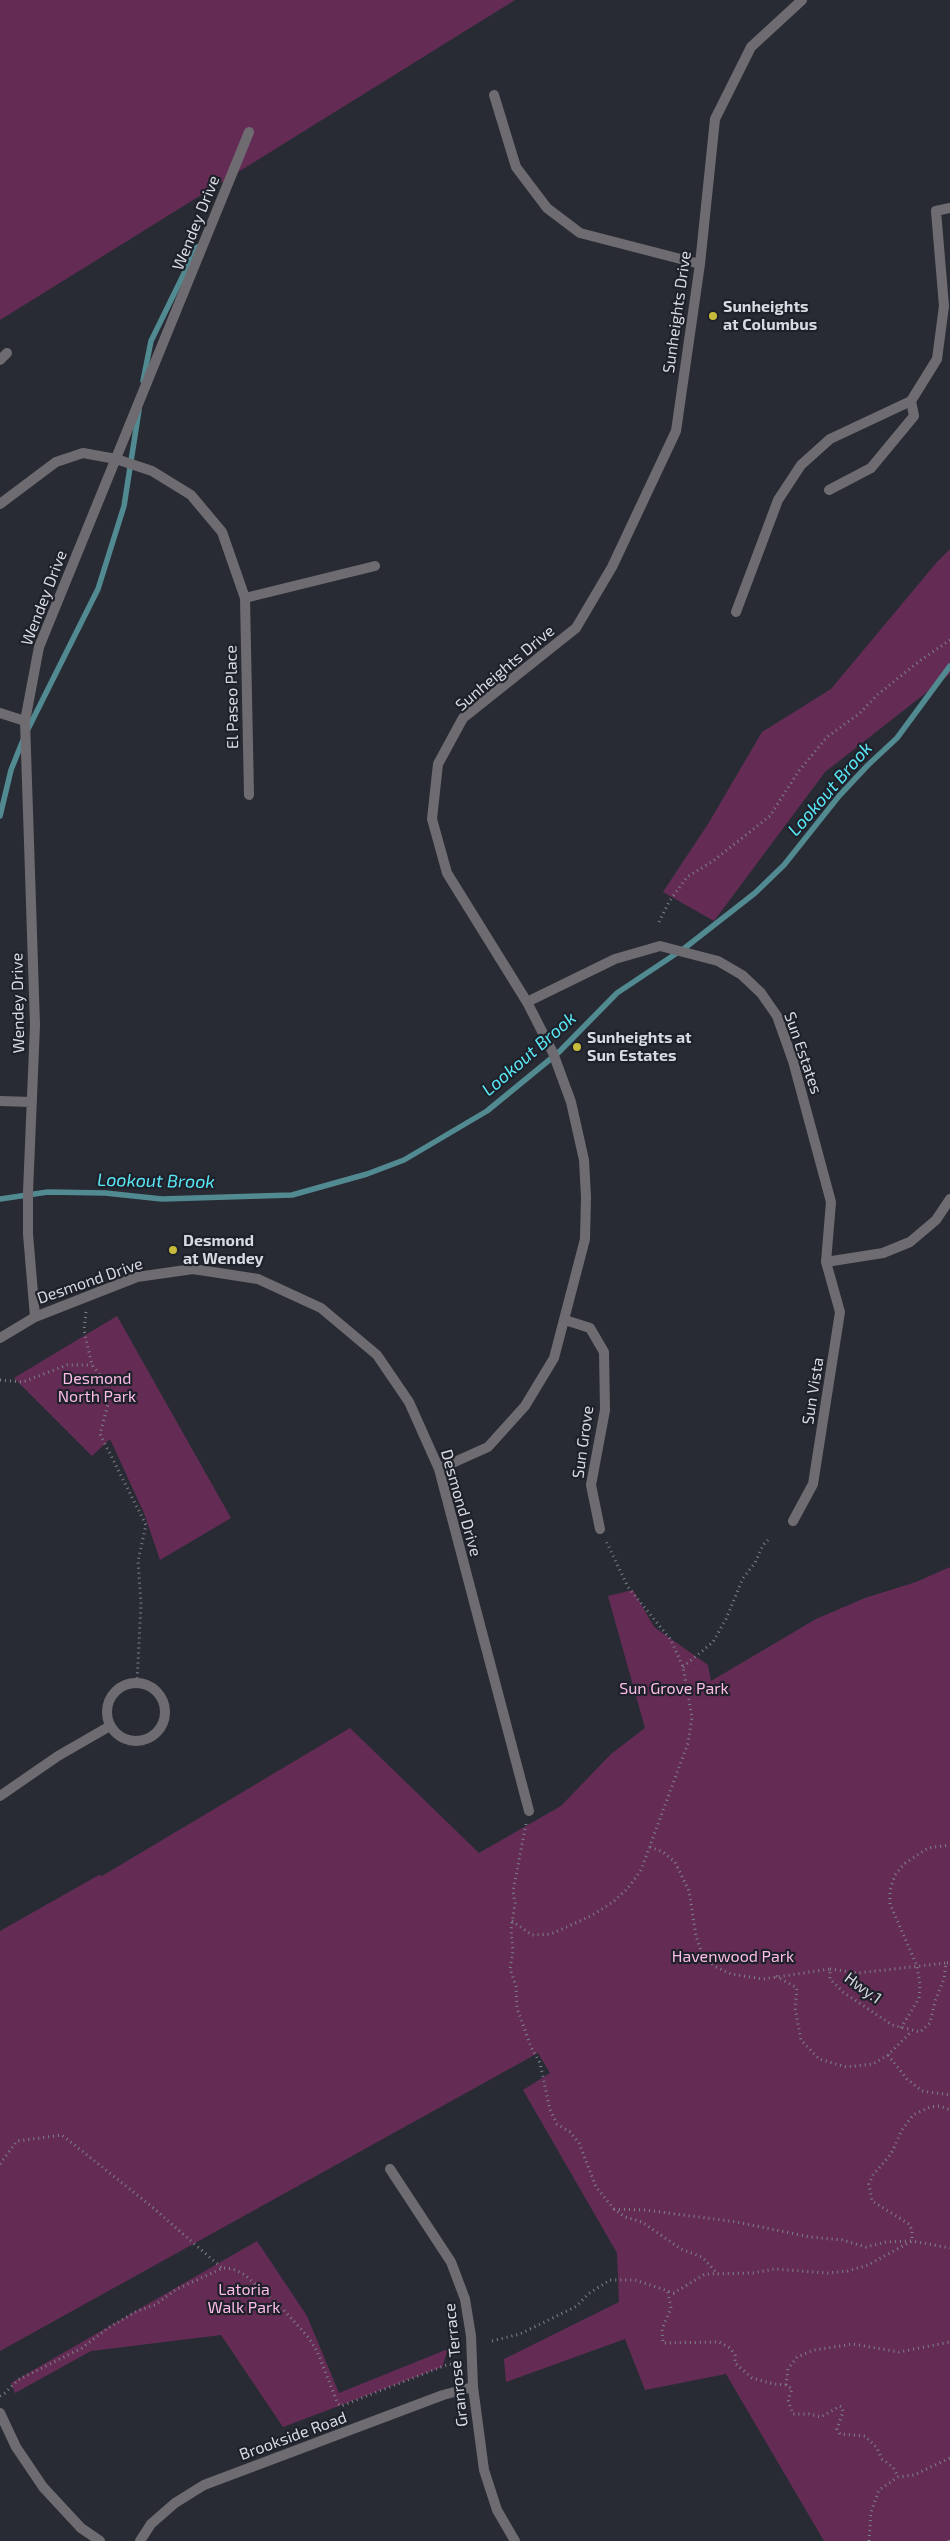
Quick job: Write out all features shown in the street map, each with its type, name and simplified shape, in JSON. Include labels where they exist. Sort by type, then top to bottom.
[{"type":"street","name":"Sunheights Drive","points":[[439,1469],[488,1447],[525,1406],[554,1358],[566,1320],[585,1239],[584,1160],[571,1102],[553,1053],[527,1002],[447,873],[432,819],[438,764],[463,718],[576,628],[612,567],[676,431],[700,264],[715,119],[751,47],[802,0]]},
{"type":"street","points":[[494,95],[516,167],[546,208],[580,233],[700,264]]},
{"type":"street","name":"Wendey Drive","points":[[35,1317],[28,1234],[35,1026],[25,721],[39,647],[249,132]]},
{"type":"street","points":[[736,612],[778,500],[801,465],[830,439],[911,401],[937,359],[943,315],[936,211],[950,208]]},
{"type":"street","points":[[829,490],[871,468],[914,416],[911,401]]},
{"type":"street","name":"El Paseo Place","points":[[0,504],[56,462],[83,454],[116,459],[152,470],[191,495],[222,532],[245,598],[249,796]]},
{"type":"street","points":[[245,598],[375,566]]},
{"type":"street","points":[[0,714],[25,721]]},
{"type":"street","name":"Sun Estates","points":[[527,1002],[615,959],[660,946],[718,961],[742,975],[761,993],[778,1016],[793,1061],[831,1202],[826,1262]]},
{"type":"street","points":[[0,1101],[32,1102]]},
{"type":"street","points":[[826,1262],[883,1253],[910,1242],[936,1220],[950,1199]]},
{"type":"street","name":"Sun Vista","points":[[793,1522],[814,1484],[840,1312],[826,1262]]},
{"type":"street","name":"Desmond Drive","points":[[0,1338],[35,1317],[137,1277],[193,1269],[258,1279],[322,1308],[377,1355],[409,1402],[439,1469],[529,1811]]},
{"type":"street","name":"Sun Grove","points":[[566,1320],[590,1328],[604,1352],[605,1410],[591,1486],[600,1529]]},
{"type":"street","points":[[138,1683],[149,1686],[161,1700],[165,1717],[160,1728],[152,1737],[134,1741],[117,1735],[110,1726],[107,1714],[109,1702],[115,1692],[125,1685],[138,1683]]},
{"type":"street","points":[[0,1796],[58,1756],[110,1726]]},
{"type":"street","name":"Granrose Terrace","points":[[390,2169],[451,2262],[465,2299],[471,2336],[473,2387],[484,2470],[497,2510],[514,2541]]},
{"type":"street","name":"Brookside Road","points":[[140,2541],[152,2524],[175,2503],[204,2485],[443,2395],[473,2387]]},
{"type":"street","points":[[0,2413],[16,2447],[43,2487],[81,2528],[100,2541]]},
{"type":"path","points":[[659,922],[669,902],[687,878],[713,861],[770,816],[798,772],[827,737],[860,713],[877,695],[950,640]]},
{"type":"path","points":[[87,1296],[84,1330],[92,1365],[107,1383],[108,1404],[100,1434],[146,1525],[138,1561],[141,1604],[138,1683]]},
{"type":"path","points":[[0,1380],[23,1382],[67,1365],[92,1365]]},
{"type":"path","points":[[512,1921],[532,1934],[551,1934],[576,1924],[613,1902],[628,1888],[641,1870],[688,1743],[692,1717],[683,1667],[671,1640],[628,1587],[600,1529]]},
{"type":"path","points":[[683,1667],[713,1642],[726,1619],[743,1578],[755,1563],[762,1545],[768,1540]]},
{"type":"path","points":[[529,1811],[513,1891],[516,1902],[511,1930],[513,1951],[510,1969],[516,1986],[517,2008],[531,2047],[540,2064],[550,2110],[557,2124],[570,2132],[579,2143],[596,2186],[614,2209],[625,2217],[642,2222],[681,2249],[702,2257],[718,2274]]},
{"type":"path","points":[[901,2028],[919,1998],[920,1984],[917,1966],[890,1904],[890,1890],[895,1875],[904,1864],[928,1848],[950,1845]]},
{"type":"path","name":"Hwy.1","points":[[650,1848],[663,1852],[675,1862],[689,1891],[696,1936],[701,1951],[714,1966],[731,1974],[750,1979],[830,1969],[830,1979],[843,1992],[892,2024],[912,2032]]},
{"type":"path","points":[[775,1976],[797,1988],[795,2008],[801,2040],[819,2059],[846,2067],[873,2064],[888,2055],[912,2032],[920,2032],[930,2023],[935,2001],[948,1963],[858,1973],[830,1969]]},
{"type":"path","points":[[888,2055],[908,2079],[922,2091],[950,2096]]},
{"type":"path","points":[[912,2241],[912,2230],[909,2224],[872,2201],[869,2184],[873,2175],[891,2154],[902,2130],[913,2115],[930,2107],[940,2106],[950,2110]]},
{"type":"path","points":[[0,2164],[18,2141],[62,2135],[151,2206],[223,2268]]},
{"type":"path","points":[[614,2209],[645,2210],[737,2222],[810,2237],[842,2240],[866,2247],[886,2242],[912,2241],[950,2248]]},
{"type":"path","points":[[492,2341],[520,2334],[577,2306],[588,2294],[610,2280],[635,2280],[674,2293],[706,2274],[752,2273],[774,2269],[828,2274],[868,2265],[912,2241]]},
{"type":"path","points":[[0,2396],[6,2393],[18,2380],[82,2348],[108,2328],[137,2311],[155,2305],[175,2290],[223,2268],[233,2269],[245,2275],[283,2310],[308,2337],[317,2351],[338,2404],[341,2406],[449,2364],[456,2365]]},
{"type":"path","points":[[668,2292],[671,2308],[662,2329],[664,2343],[719,2342],[730,2348],[735,2355],[734,2363],[752,2378],[786,2385],[792,2389],[788,2400],[793,2414],[809,2414],[821,2417],[840,2406],[842,2407],[843,2412],[837,2429],[840,2434],[865,2436],[877,2448],[882,2459],[893,2467],[898,2477]]},
{"type":"path","points":[[786,2385],[788,2369],[798,2358],[814,2350],[853,2344],[900,2352],[950,2342]]},
{"type":"path","points":[[869,2541],[872,2503],[879,2490],[898,2477],[914,2475],[950,2458]]},
{"type":"path","points":[[949,2541],[950,2536]]},
{"type":"green space","points":[[0,0],[515,0],[0,320]]},
{"type":"green space","points":[[950,549],[950,674],[825,772],[714,921],[663,892],[708,824],[762,732],[831,689]]},
{"type":"green space","name":"Desmond North Park","points":[[117,1316],[231,1518],[160,1560],[144,1513],[110,1439],[92,1456],[14,1378]]},
{"type":"green space","points":[[950,1567],[950,2541],[824,2541],[726,2374],[645,2390],[625,2339],[506,2382],[504,2359],[619,2302],[617,2253],[523,2090],[550,2073],[538,2053],[0,2351],[0,1931],[99,1875],[102,1876],[350,1728],[479,1853],[561,1806],[611,1754],[645,1728],[608,1596],[633,1590],[654,1627],[708,1665],[711,1681],[816,1619],[865,1598],[916,1582]]},
{"type":"green space","name":"Latoria Walk Park","points":[[257,2241],[307,2316],[339,2393],[448,2349],[442,2367],[283,2427],[221,2335],[91,2351],[15,2393],[11,2383]]},
{"type":"waterway","points":[[143,381],[151,341],[197,247]]},
{"type":"waterway","points":[[28,729],[98,589],[124,506],[139,410]]},
{"type":"waterway","name":"Lookout Brook","points":[[0,1199],[48,1192],[105,1193],[162,1199],[292,1195],[367,1174],[404,1160],[487,1111],[559,1052],[617,993],[686,947],[755,893],[784,865],[839,796],[897,738],[950,666]]},
{"type":"waterway","points":[[0,816],[11,770],[23,740]]},
{"type":"place","name":"Sunheights at Columbus","points":[[713,316]]},
{"type":"place","name":"Sunheights at Sun Estates","points":[[577,1047]]},
{"type":"place","name":"Desmond at Wendey","points":[[173,1250]]},
{"type":"park label","name":"Sun Grove Park","points":[[674,1689]]},
{"type":"park label","name":"Havenwood Park","points":[[733,1957]]}]
